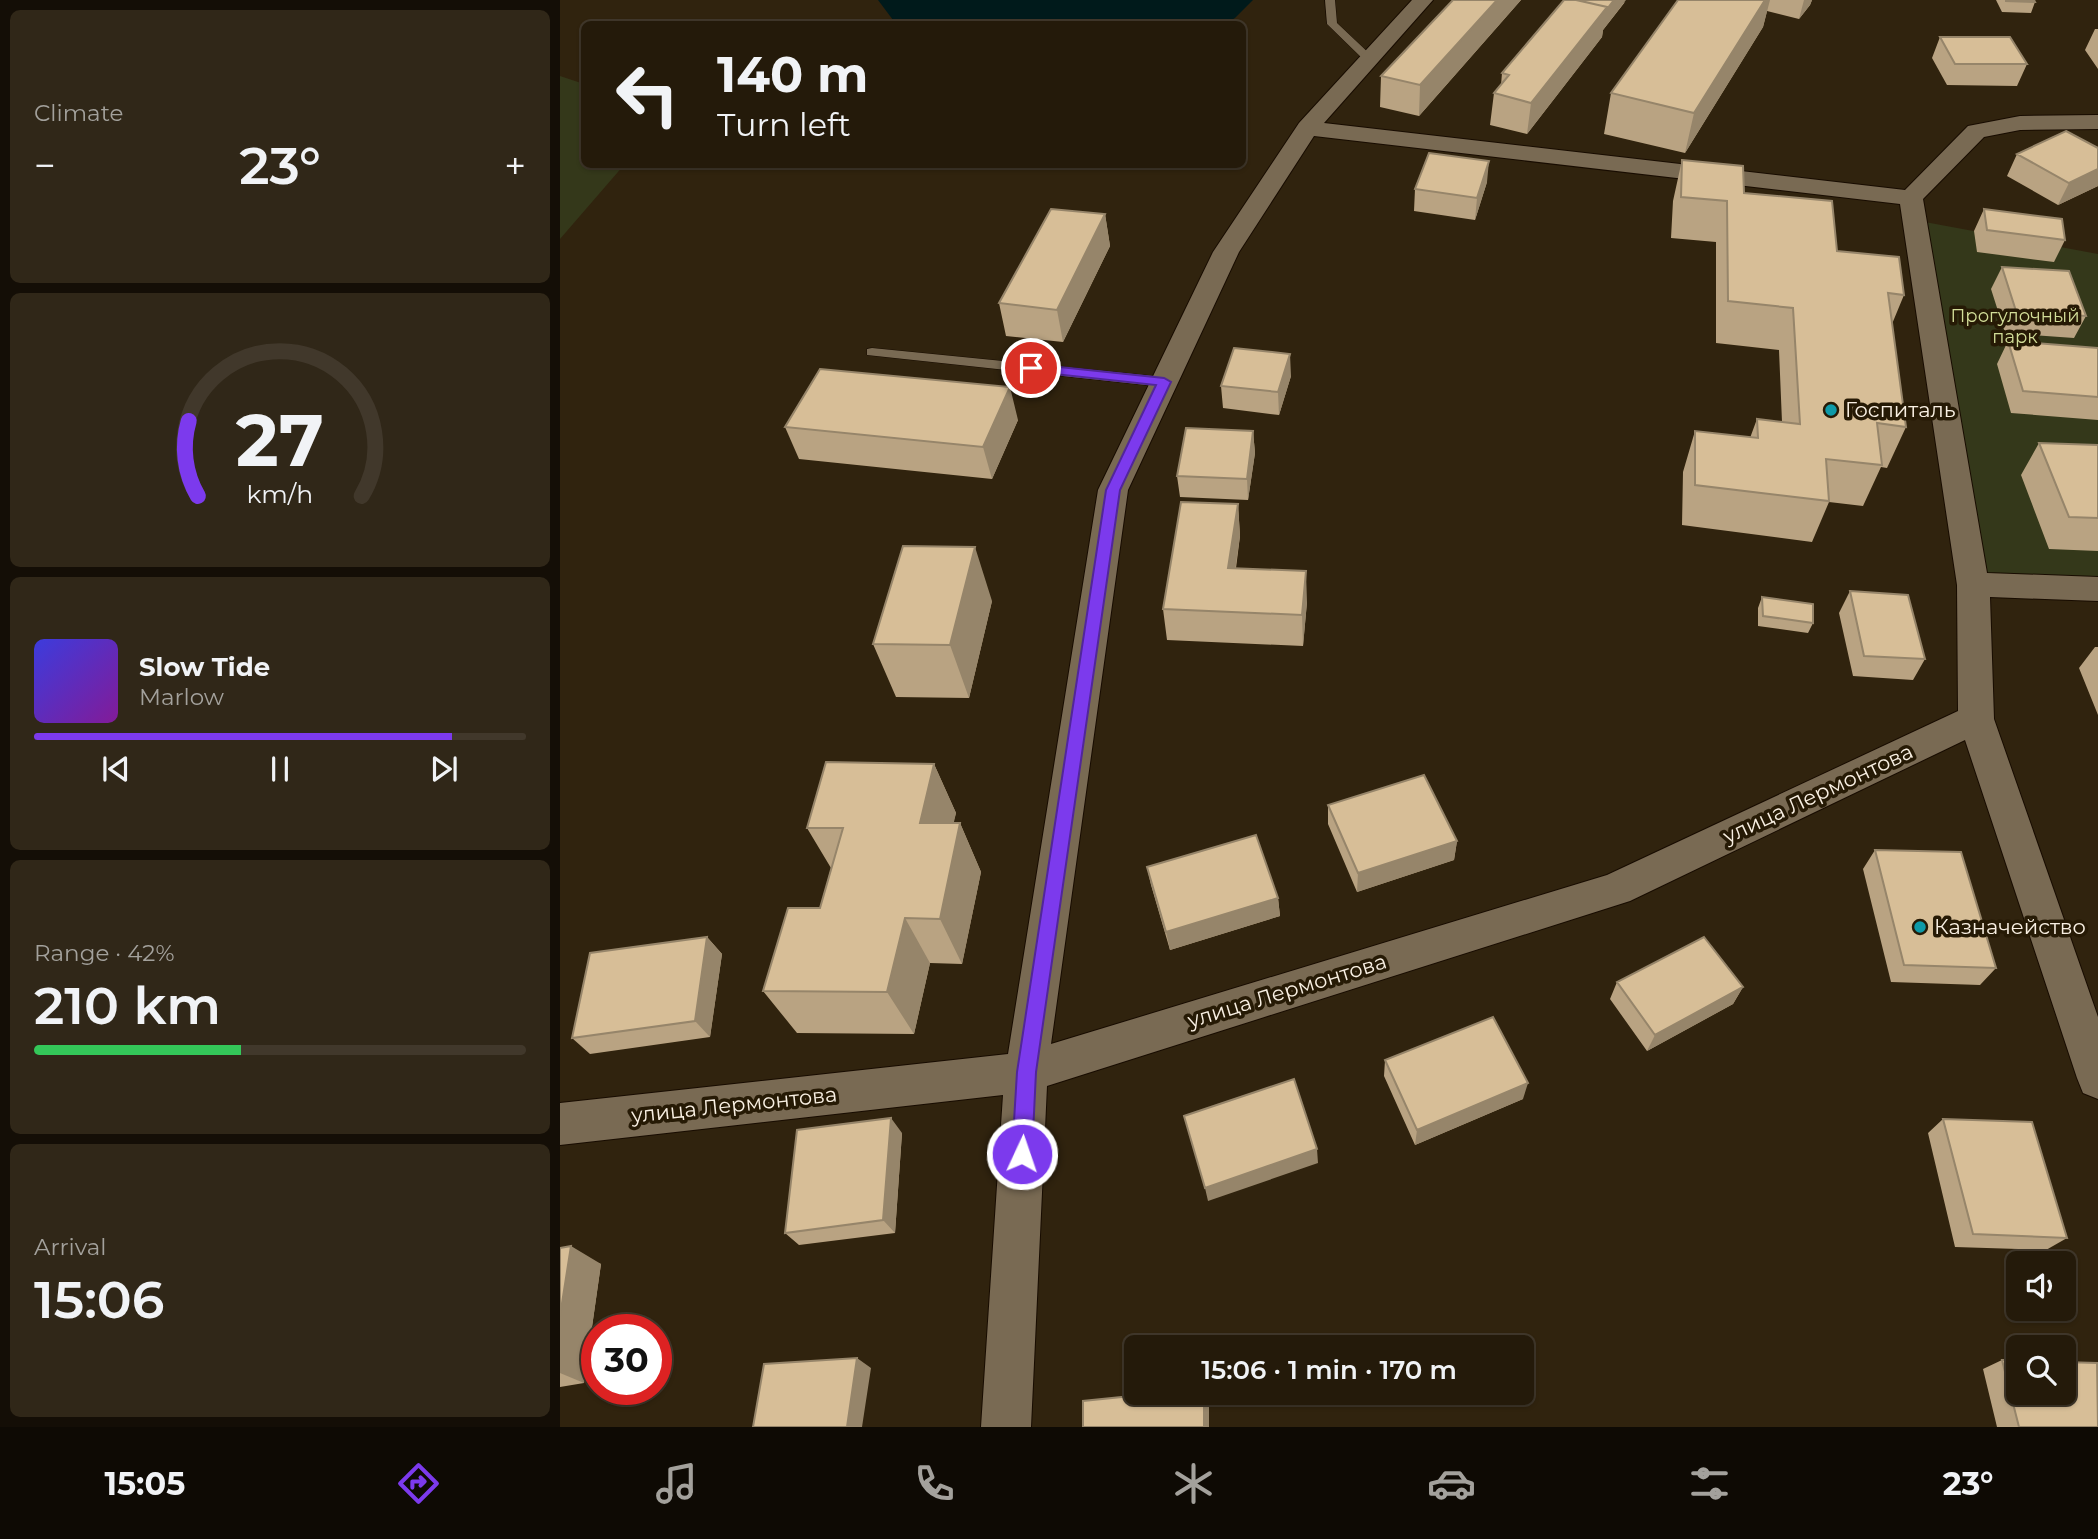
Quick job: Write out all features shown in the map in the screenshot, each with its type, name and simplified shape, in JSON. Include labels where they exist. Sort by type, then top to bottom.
[{"type":"street","points":[[1006,1427],[1027,1072],[1113,490],[1226,252],[1307,128],[1423,0]]},
{"type":"street","points":[[1911,198],[1976,131],[2020,123],[2098,122]]},
{"type":"street","points":[[1307,128],[1911,198]]},
{"type":"street","points":[[1911,198],[1973,585],[1976,719],[2098,1078]]},
{"type":"street","points":[[1973,585],[2098,589]]},
{"type":"street","name":"улица Лермонтова","points":[[560,1125],[1027,1072],[1616,889],[1976,719]]},
{"type":"lane","points":[[1330,0],[1332,24],[1369,59]]},
{"type":"lane","points":[[872,352],[1164,382]]},
{"type":"green space","points":[[560,76],[581,83],[581,168],[621,168],[560,239]]},
{"type":"green space","name":"Прогулочный парк","points":[[1914,220],[2098,254],[2098,589],[1973,585]]},
{"type":"water","points":[[878,0],[1253,0],[1230,21],[894,21]]},
{"type":"building","points":[[1453,0],[1497,0],[1420,85],[1381,76]]},
{"type":"building","points":[[1564,0],[1607,7],[1531,103],[1494,93],[1509,75],[1502,73]]},
{"type":"building","points":[[1577,0],[1614,0],[1607,9]]},
{"type":"building","points":[[1678,0],[1765,0],[1694,113],[1611,93]]},
{"type":"building","points":[[2034,0],[2035,2],[2006,1]]},
{"type":"building","points":[[1940,37],[2010,37],[2027,64],[1955,64]]},
{"type":"building","points":[[2066,131],[2098,148],[2098,169],[2069,183],[2017,154]]},
{"type":"building","points":[[1429,153],[1489,161],[1477,198],[1415,189]]},
{"type":"building","name":"Госпиталь","points":[[1682,160],[1743,166],[1744,193],[1832,201],[1837,251],[1899,257],[1904,295],[1888,293],[1906,427],[1877,423],[1882,465],[1826,459],[1829,501],[1695,485],[1695,431],[1758,438],[1757,419],[1800,424],[1793,308],[1728,301],[1727,201],[1681,197]]},
{"type":"building","points":[[1051,209],[1105,214],[1057,310],[999,303]]},
{"type":"building","points":[[1984,209],[2062,219],[2065,240],[1987,230]]},
{"type":"building","points":[[2002,267],[2069,271],[2086,316],[2016,311]]},
{"type":"building","points":[[2008,341],[2098,348],[2098,397],[2023,391]]},
{"type":"building","points":[[1234,348],[1290,354],[1278,392],[1221,386]]},
{"type":"building","points":[[820,369],[1010,387],[983,447],[785,427]]},
{"type":"building","points":[[1186,428],[1253,431],[1247,479],[1177,476]]},
{"type":"building","points":[[2039,443],[2098,445],[2098,518],[2069,517]]},
{"type":"building","points":[[1181,502],[1238,504],[1228,568],[1306,571],[1302,615],[1163,609]]},
{"type":"building","points":[[903,546],[975,547],[950,645],[873,644]]},
{"type":"building","points":[[1850,591],[1908,595],[1925,659],[1864,656]]},
{"type":"building","points":[[1762,597],[1813,604],[1813,623],[1763,616]]},
{"type":"building","points":[[826,762],[934,764],[920,823],[960,823],[940,919],[905,918],[887,992],[763,991],[788,908],[820,908],[843,828],[807,828]]},
{"type":"building","points":[[1424,775],[1457,841],[1358,873],[1328,805]]},
{"type":"building","points":[[1256,835],[1278,898],[1166,932],[1147,867]]},
{"type":"building","name":"Казначейство","points":[[1875,850],[1961,852],[1996,968],[1904,965]]},
{"type":"building","points":[[707,937],[695,1021],[572,1038],[590,953]]},
{"type":"building","points":[[1704,937],[1743,987],[1655,1035],[1617,982]]},
{"type":"building","points":[[1493,1017],[1528,1083],[1417,1130],[1385,1060]]},
{"type":"building","points":[[1294,1079],[1317,1149],[1205,1188],[1184,1116]]},
{"type":"building","points":[[891,1118],[883,1220],[785,1233],[797,1130]]},
{"type":"building","points":[[1943,1119],[2032,1122],[2067,1238],[1973,1234]]},
{"type":"building","points":[[571,1246],[560,1316],[560,1248]]},
{"type":"building","points":[[857,1358],[847,1427],[753,1427],[764,1364]]},
{"type":"building","points":[[2002,1360],[2006,1360],[2006,1376]]},
{"type":"building","points":[[2076,1362],[2097,1363],[2098,1427],[2019,1427],[2013,1405],[2076,1405]]},
{"type":"building","points":[[1124,1397],[1124,1405],[1204,1405],[1204,1427],[1083,1427],[1083,1401]]},
{"type":"place","name":"Госпиталь","points":[[1831,410]]},
{"type":"place","name":"Казначейство","points":[[1920,927]]},
{"type":"route","points":[[1022,1154],[1027,1072],[1113,490],[1164,382],[1031,368]]}]
